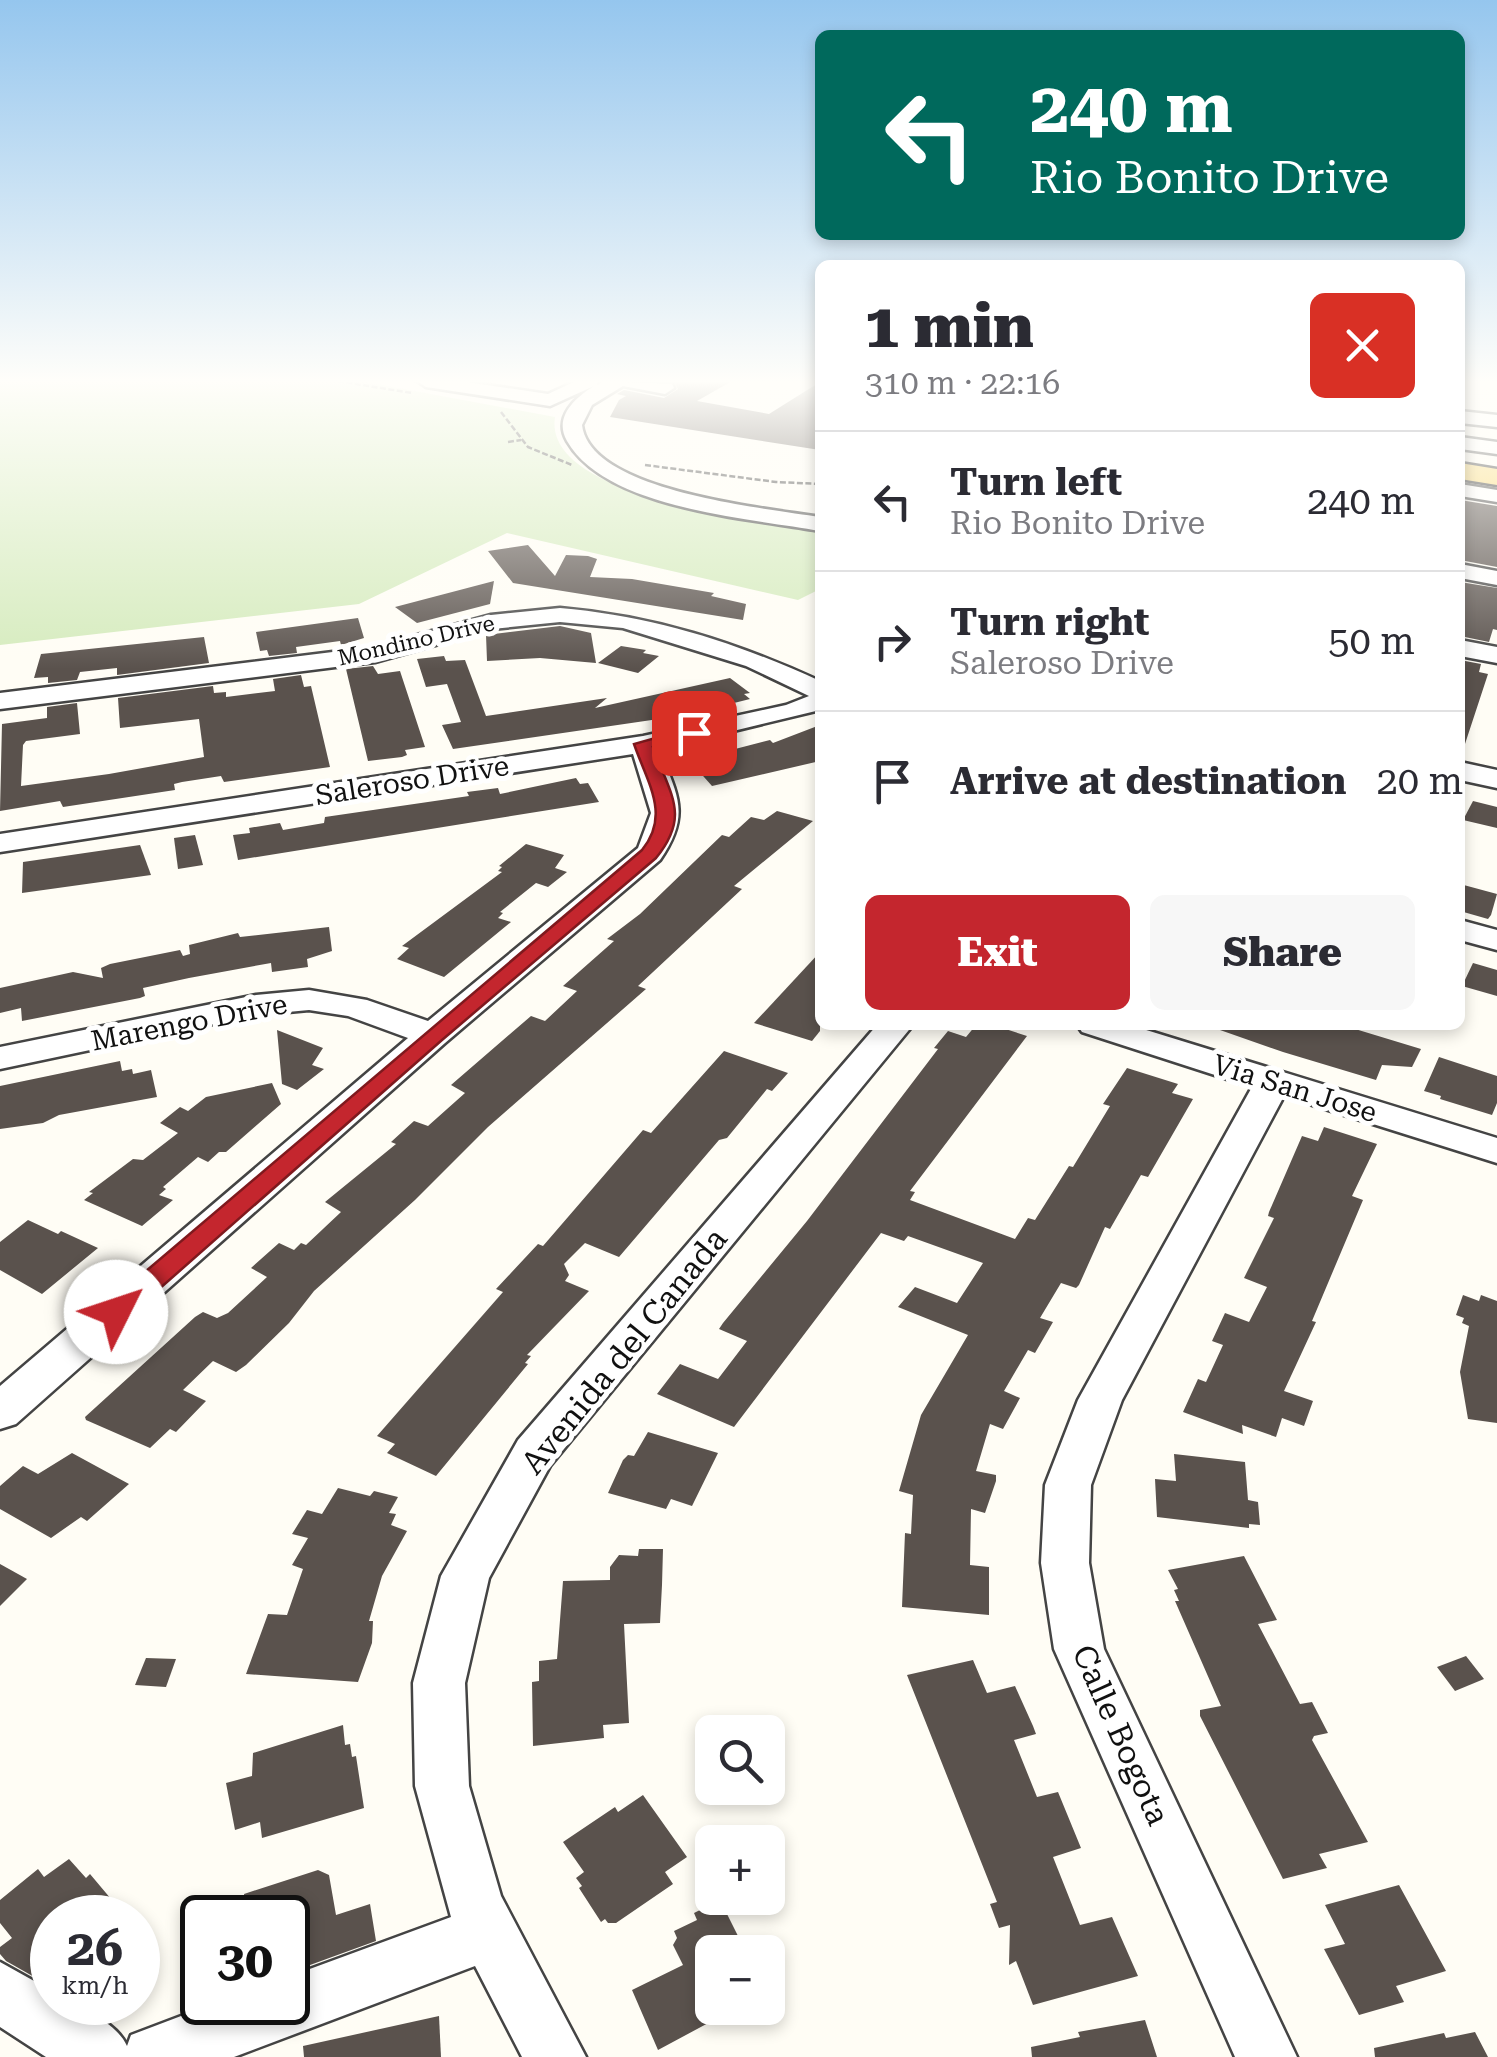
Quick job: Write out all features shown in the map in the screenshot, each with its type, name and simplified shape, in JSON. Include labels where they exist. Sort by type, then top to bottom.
[{"type":"street","points":[[625,477],[649,488],[815,523]]},
{"type":"street","points":[[1465,491],[1497,496]]},
{"type":"street","points":[[1465,572],[1497,578]]},
{"type":"street","name":"Mondino Drive","points":[[0,701],[375,654],[491,622],[560,615],[626,621],[755,661],[815,689]]},
{"type":"street","points":[[1465,649],[1497,655]]},
{"type":"street","name":"Saleroso Drive","points":[[0,843],[643,744],[815,703]]},
{"type":"street","points":[[0,1412],[649,854],[662,838],[669,817],[643,744]]},
{"type":"street","points":[[1465,772],[1497,779]]},
{"type":"street","points":[[1465,931],[1497,940]]},
{"type":"street","name":"Marengo Drive","points":[[0,1058],[256,1006],[309,1000],[355,1007],[434,1035]]},
{"type":"street","name":"Avenida del Canada","points":[[554,2057],[475,1906],[442,1786],[438,1683],[465,1576],[534,1453],[892,1030]]},
{"type":"street","name":"Via San Jose","points":[[1110,1030],[1497,1152]]},
{"type":"street","name":"Calle Bogota","points":[[1266,2057],[1079,1649],[1065,1562],[1068,1484],[1100,1400],[1273,1082]]},
{"type":"street","points":[[153,2057],[488,1932]]},
{"type":"street","points":[[0,1992],[101,2057]]},
{"type":"path","points":[[747,477],[815,484]]},
{"type":"green space","points":[[0,477],[600,477],[662,501],[815,531],[815,592],[798,600],[507,533],[359,604],[0,645]]},
{"type":"building","points":[[1465,501],[1497,506],[1497,567],[1465,561]]},
{"type":"building","points":[[528,545],[555,576],[566,555],[588,556],[597,559],[590,577],[632,579],[714,593],[711,596],[746,604],[743,620],[513,583],[488,551]]},
{"type":"building","points":[[494,581],[490,604],[417,623],[395,607]]},
{"type":"building","points":[[1465,583],[1497,588],[1497,630],[1493,629],[1489,642],[1465,637]]},
{"type":"building","points":[[358,618],[364,638],[341,645],[340,641],[296,647],[297,653],[269,656],[267,650],[260,651],[256,632]]},
{"type":"building","points":[[560,626],[591,633],[596,663],[540,658],[487,661],[486,635]]},
{"type":"building","points":[[204,637],[209,663],[117,675],[117,668],[80,672],[77,680],[48,683],[48,677],[34,678],[41,654]]},
{"type":"building","points":[[621,646],[659,656],[638,673],[598,663]]},
{"type":"building","points":[[444,656],[446,661],[465,660],[486,716],[607,698],[595,708],[730,678],[750,693],[744,694],[750,699],[686,715],[453,749],[442,725],[461,722],[447,684],[426,687],[417,659]]},
{"type":"building","points":[[1465,661],[1481,664],[1479,672],[1488,674],[1465,744]]},
{"type":"building","points":[[373,666],[378,674],[400,671],[425,747],[405,750],[407,755],[402,757],[368,761],[346,669]]},
{"type":"building","points":[[301,675],[304,687],[311,686],[330,767],[224,782],[221,776],[174,784],[175,790],[63,807],[60,801],[0,811],[2,724],[47,718],[47,707],[77,703],[80,734],[26,741],[23,745],[21,786],[109,774],[204,757],[199,719],[120,728],[118,698],[213,686],[214,693],[226,692],[226,697],[275,691],[273,679]]},
{"type":"building","points":[[815,727],[815,762],[712,786],[696,768],[720,760],[712,755],[770,740],[773,743]]},
{"type":"building","points":[[576,778],[580,784],[588,783],[599,802],[238,860],[233,835],[250,833],[249,828],[280,823],[283,830],[324,823],[325,817],[469,796],[467,792],[498,788],[500,794]]},
{"type":"building","points":[[1473,801],[1497,807],[1497,828],[1465,820]]},
{"type":"building","points":[[777,811],[813,821],[734,886],[742,889],[638,986],[646,989],[488,1127],[415,1200],[314,1291],[289,1323],[246,1365],[236,1372],[213,1361],[183,1390],[206,1401],[176,1432],[170,1429],[150,1448],[86,1420],[195,1317],[203,1312],[217,1318],[228,1313],[267,1277],[251,1268],[279,1243],[294,1250],[301,1243],[306,1245],[341,1212],[325,1202],[396,1144],[391,1142],[414,1121],[428,1126],[465,1093],[451,1085],[531,1016],[545,1021],[577,991],[563,986],[614,941],[607,939],[640,914],[722,835],[729,837],[751,817],[764,820]]},
{"type":"building","points":[[195,835],[203,865],[178,869],[174,838]]},
{"type":"building","points":[[526,844],[564,855],[555,868],[567,872],[548,887],[536,883],[500,912],[503,913],[498,918],[511,922],[444,977],[397,959],[409,948],[402,946],[502,872],[498,871],[502,867],[499,866]]},
{"type":"building","points":[[140,845],[151,875],[22,893],[23,862]]},
{"type":"building","points":[[1465,885],[1497,894],[1488,919],[1465,912]]},
{"type":"building","points":[[329,927],[332,951],[307,959],[308,967],[272,972],[271,963],[189,978],[143,988],[145,996],[140,998],[22,1021],[21,1008],[0,1013],[0,988],[73,972],[103,978],[101,968],[110,964],[180,950],[183,956],[190,954],[189,945],[238,933],[240,937]]},
{"type":"building","points":[[815,957],[815,1030],[820,1031],[812,1041],[754,1023]]},
{"type":"building","points":[[1473,963],[1497,970],[1497,996],[1465,987]]},
{"type":"building","points":[[277,1030],[323,1048],[312,1065],[324,1069],[297,1090],[282,1084]]},
{"type":"building","points":[[972,1030],[1008,1030],[1027,1036],[910,1191],[915,1192],[910,1200],[1015,1239],[1028,1218],[1035,1220],[1069,1166],[1073,1167],[1110,1106],[1103,1104],[1127,1068],[1178,1084],[1172,1093],[1193,1099],[1148,1177],[1141,1175],[1110,1229],[1105,1227],[1079,1285],[1076,1288],[1061,1283],[1040,1318],[1053,1322],[1035,1353],[1028,1350],[1004,1391],[1020,1398],[1003,1429],[990,1424],[976,1471],[996,1475],[996,1481],[985,1513],[971,1509],[970,1565],[989,1567],[989,1615],[902,1607],[905,1533],[911,1534],[913,1495],[899,1491],[921,1415],[968,1335],[898,1307],[915,1287],[957,1303],[983,1263],[908,1236],[904,1241],[881,1233],[734,1427],[657,1394],[680,1364],[718,1379],[747,1341],[719,1329],[723,1323],[807,1221],[948,1031],[966,1037]]},
{"type":"building","points":[[1220,1030],[1358,1030],[1421,1049],[1412,1067],[1382,1065],[1376,1080]]},
{"type":"building","points":[[724,1051],[788,1073],[772,1091],[767,1089],[727,1138],[719,1140],[619,1257],[585,1243],[564,1264],[569,1275],[565,1281],[589,1291],[527,1355],[531,1356],[525,1363],[528,1364],[436,1476],[387,1453],[395,1444],[377,1436],[503,1292],[496,1289],[538,1244],[543,1246],[643,1130],[651,1133]]},
{"type":"building","points":[[1439,1057],[1497,1076],[1497,1103],[1492,1115],[1424,1091]]},
{"type":"building","points":[[120,1061],[122,1071],[132,1069],[133,1074],[151,1070],[157,1097],[0,1129],[0,1086]]},
{"type":"building","points":[[272,1083],[281,1104],[226,1152],[219,1152],[208,1162],[198,1157],[163,1187],[166,1189],[159,1195],[173,1200],[142,1226],[84,1200],[133,1159],[143,1160],[178,1133],[160,1123],[180,1107],[188,1111],[206,1097]]},
{"type":"building","points":[[1324,1127],[1377,1144],[1352,1196],[1363,1200],[1312,1321],[1316,1322],[1284,1391],[1313,1401],[1304,1426],[1282,1418],[1276,1437],[1242,1425],[1243,1434],[1183,1412],[1198,1379],[1206,1382],[1223,1345],[1212,1341],[1225,1313],[1249,1322],[1267,1287],[1244,1278],[1274,1218],[1268,1216],[1269,1212],[1302,1136],[1318,1141]]},
{"type":"building","points":[[28,1220],[98,1248],[42,1294],[0,1270],[0,1242]]},
{"type":"building","points":[[1463,1295],[1479,1301],[1481,1295],[1497,1301],[1497,1423],[1468,1419],[1460,1372],[1469,1326],[1456,1315]]},
{"type":"building","points":[[648,1432],[718,1453],[692,1506],[671,1499],[666,1509],[608,1493],[623,1460],[634,1456]]},
{"type":"building","points":[[72,1453],[129,1484],[87,1521],[81,1517],[51,1538],[0,1509],[0,1486],[23,1466],[38,1474]]},
{"type":"building","points":[[1174,1454],[1245,1462],[1248,1500],[1258,1502],[1260,1525],[1249,1524],[1249,1528],[1157,1517],[1155,1479],[1176,1481]]},
{"type":"building","points":[[338,1488],[370,1496],[374,1491],[398,1497],[389,1513],[396,1514],[391,1525],[407,1531],[382,1576],[369,1621],[373,1621],[372,1643],[358,1682],[246,1674],[268,1614],[287,1615],[303,1569],[292,1565],[308,1538],[292,1534],[307,1510],[322,1514]]},
{"type":"building","points":[[639,1549],[663,1549],[660,1623],[624,1624],[629,1723],[603,1725],[604,1738],[533,1746],[532,1682],[539,1681],[539,1661],[557,1659],[563,1581],[610,1580],[610,1567],[619,1555],[638,1556]]},
{"type":"building","points":[[1244,1556],[1277,1620],[1258,1624],[1300,1704],[1312,1702],[1328,1733],[1312,1740],[1368,1842],[1319,1854],[1327,1868],[1283,1879],[1200,1716],[1200,1710],[1221,1706],[1175,1601],[1179,1601],[1174,1590],[1178,1589],[1168,1570]]},
{"type":"building","points":[[0,1564],[27,1579],[0,1606]]},
{"type":"building","points":[[1466,1656],[1484,1679],[1455,1691],[1437,1667]]},
{"type":"building","points":[[146,1658],[176,1659],[166,1687],[135,1685]]},
{"type":"building","points":[[973,1660],[987,1693],[1015,1686],[1033,1726],[1036,1734],[1014,1740],[1037,1797],[1058,1792],[1081,1848],[1053,1857],[1080,1925],[1112,1917],[1138,1976],[1033,2005],[1016,1961],[1009,1965],[1010,1925],[999,1928],[990,1904],[997,1902],[907,1675]]},
{"type":"building","points":[[343,1725],[345,1745],[350,1744],[352,1757],[356,1756],[364,1808],[262,1838],[260,1822],[235,1830],[226,1783],[252,1776],[253,1753]]},
{"type":"building","points":[[643,1795],[687,1857],[665,1872],[673,1884],[616,1923],[605,1919],[601,1922],[579,1888],[582,1886],[576,1878],[584,1872],[563,1842],[615,1807],[618,1812]]},
{"type":"building","points":[[69,1859],[86,1878],[90,1874],[108,1895],[30,1895],[30,1975],[0,1954],[0,1947],[12,1938],[0,1923],[0,1900],[38,1869],[44,1877]]},
{"type":"building","points":[[318,1870],[329,1875],[336,1915],[370,1904],[376,1941],[310,1965],[310,1895],[244,1894]]},
{"type":"building","points":[[1399,1885],[1446,1971],[1396,1986],[1404,2002],[1359,2015],[1324,1949],[1345,1944],[1325,1905]]},
{"type":"building","points":[[694,1913],[728,1915],[738,1935],[695,1935],[695,2025],[705,2025],[658,2050],[632,1990],[683,1965],[673,1945],[677,1938],[674,1931],[697,1920]]},
{"type":"building","points":[[439,2016],[441,2057],[304,2057],[303,2046]]},
{"type":"building","points":[[1145,2020],[1157,2057],[1032,2057],[1031,2047],[1080,2037],[1078,2032]]},
{"type":"building","points":[[1475,2032],[1488,2057],[1375,2057],[1374,2048],[1444,2033],[1446,2038]]},
{"type":"route","points":[[116,1312],[649,854],[662,838],[669,817],[643,744],[694,733]]}]
